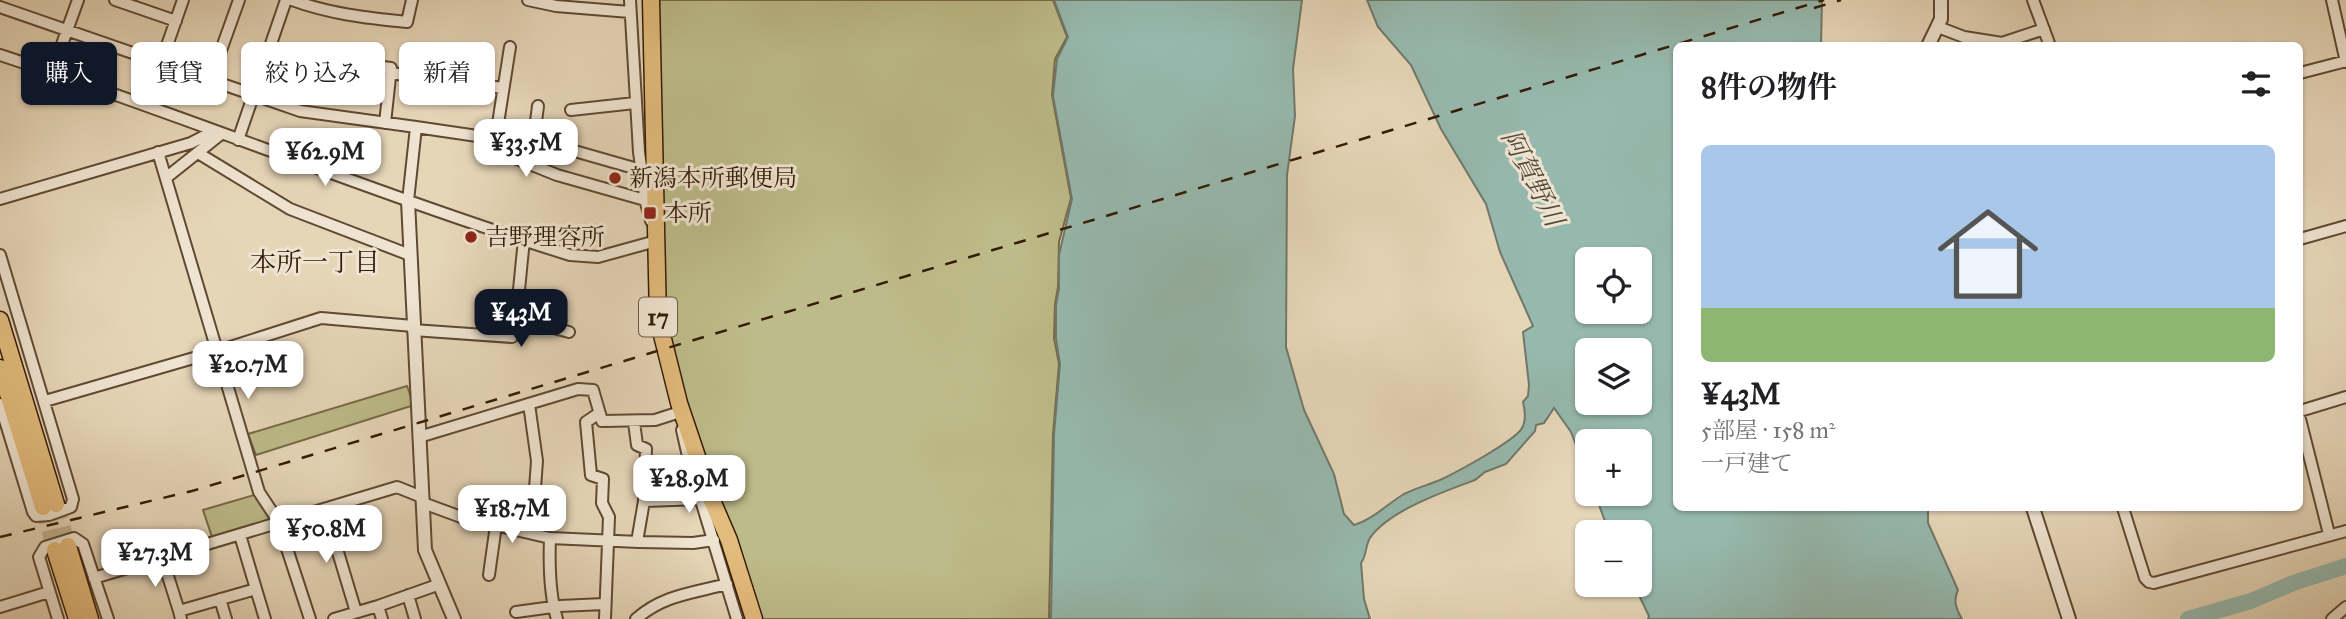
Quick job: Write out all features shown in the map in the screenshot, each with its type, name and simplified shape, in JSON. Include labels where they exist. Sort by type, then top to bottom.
[{"type":"main road","name":"17","points":[[651,0],[658,319],[680,407],[711,498],[729,540],[754,619]]},
{"type":"main road","points":[[0,320],[49,506],[0,368]]},
{"type":"main road","points":[[77,619],[62,548],[90,619]]},
{"type":"street","points":[[64,42],[78,0]]},
{"type":"street","points":[[115,0],[176,21]]},
{"type":"street","points":[[169,42],[183,0]]},
{"type":"street","points":[[224,42],[239,0]]},
{"type":"street","points":[[271,42],[286,0]]},
{"type":"street","points":[[292,0],[319,10],[407,22],[412,0]]},
{"type":"street","points":[[146,105],[408,201],[524,241],[583,257],[613,254],[656,241],[645,200],[635,103],[630,6],[556,6],[528,0]]},
{"type":"street","points":[[1929,42],[1941,19],[1941,0]]},
{"type":"street","points":[[2033,0],[2049,42]]},
{"type":"street","points":[[2303,72],[2346,62],[2332,0]]},
{"type":"street","points":[[0,7],[131,52]]},
{"type":"street","points":[[1938,27],[1964,37],[1996,42]]},
{"type":"street","points":[[2006,42],[2044,29]]},
{"type":"street","points":[[494,149],[510,47]]},
{"type":"street","points":[[0,55],[21,62]]},
{"type":"street","points":[[384,122],[391,68],[385,67]]},
{"type":"street","points":[[390,73],[503,88]]},
{"type":"street","points":[[571,110],[635,103]]},
{"type":"street","points":[[238,140],[249,105]]},
{"type":"street","points":[[283,105],[300,111],[484,137],[490,148],[557,175],[645,200]]},
{"type":"street","points":[[538,106],[536,140],[642,170]]},
{"type":"street","points":[[498,125],[535,129]]},
{"type":"street","points":[[416,127],[408,201],[425,550],[454,619]]},
{"type":"street","points":[[0,199],[191,143],[217,132]]},
{"type":"street","points":[[167,177],[198,153],[217,132]]},
{"type":"street","points":[[158,152],[259,492],[278,522],[310,619]]},
{"type":"street","points":[[198,153],[290,209],[410,255]]},
{"type":"street","points":[[2303,238],[2346,226]]},
{"type":"street","points":[[46,401],[321,318],[512,337],[524,241]]},
{"type":"street","points":[[0,255],[46,401],[73,499],[71,508],[36,516],[33,512],[1,411]]},
{"type":"street","points":[[516,318],[569,332]]},
{"type":"street","points":[[419,437],[578,389],[593,390],[602,421],[655,420],[680,407],[684,442],[737,619]]},
{"type":"street","points":[[2303,410],[2346,397]]},
{"type":"street","points":[[518,530],[520,506],[534,502],[537,461],[529,404]]},
{"type":"street","points":[[598,414],[586,422],[591,475],[603,479],[602,503],[609,517],[605,619]]},
{"type":"street","points":[[634,422],[637,446],[646,449],[644,501],[637,542]]},
{"type":"street","points":[[2303,431],[2329,534]]},
{"type":"street","points":[[94,578],[397,487],[422,500],[496,526],[550,538],[609,542],[693,543],[714,540]]},
{"type":"street","points":[[644,501],[701,499]]},
{"type":"street","points":[[325,509],[356,612]]},
{"type":"street","points":[[2035,511],[2069,619]]},
{"type":"street","points":[[2124,511],[2145,578],[2154,583],[2346,531]]},
{"type":"street","points":[[489,575],[496,526]]},
{"type":"street","points":[[240,535],[265,619]]},
{"type":"street","points":[[58,619],[39,557],[46,548],[74,538],[83,544],[108,619]]},
{"type":"street","points":[[550,538],[549,557],[555,613]]},
{"type":"street","points":[[162,557],[180,615],[220,599],[256,589]]},
{"type":"street","points":[[334,619],[440,584]]},
{"type":"street","points":[[636,619],[651,606],[669,598],[727,584]]},
{"type":"street","points":[[0,607],[49,592]]},
{"type":"street","points":[[408,595],[415,619]]},
{"type":"street","points":[[220,599],[226,619]]},
{"type":"street","points":[[516,611],[555,613],[604,604]]},
{"type":"street","points":[[378,606],[382,619]]},
{"type":"street","points":[[2332,619],[2346,607]]},
{"type":"shaded area","points":[[655,0],[1053,0],[1067,37],[1055,59],[1052,95],[1071,198],[1059,242],[1055,304],[1054,338],[1059,364],[1053,434],[1049,619],[755,619],[686,416],[663,320]]},
{"type":"shaded area","points":[[407,386],[411,406],[256,455],[248,434]]},
{"type":"shaded area","points":[[258,494],[271,514],[269,521],[212,537],[203,510]]},
{"type":"water","name":"阿賀野川","points":[[1054,0],[1302,0],[1293,69],[1295,116],[1287,175],[1286,347],[1304,410],[1334,474],[1344,514],[1354,525],[1404,494],[1471,464],[1517,434],[1524,422],[1523,402],[1528,396],[1529,385],[1523,332],[1533,326],[1500,252],[1486,204],[1441,129],[1411,65],[1378,27],[1367,0],[1822,0],[1821,42],[1673,42],[1673,511],[1928,511],[1928,523],[1958,590],[1956,604],[1962,619],[1648,619],[1640,597],[1652,597],[1652,520],[1605,520],[1599,506],[1652,506],[1652,429],[1575,429],[1575,442],[1554,408],[1544,423],[1536,425],[1535,431],[1506,464],[1418,503],[1378,528],[1368,541],[1361,563],[1364,599],[1370,619],[1051,619],[1054,434],[1060,364],[1056,339],[1056,305],[1059,255],[1072,199],[1053,96],[1057,59],[1068,37]]},
{"type":"waterway","points":[[2188,619],[2251,601],[2293,583],[2346,566]]},
{"type":"tunnel","points":[[56,504],[68,546]]},
{"type":"tunnel","points":[[43,507],[55,550]]},
{"type":"railway","points":[[1684,42],[1824,0]]},
{"type":"railway","points":[[1814,8],[1841,0]]},
{"type":"railway","points":[[0,537],[192,491],[1673,45]]},
{"type":"place","name":"新潟本所郵便局","points":[[615,178]]},
{"type":"place","name":"本所","points":[[650,213]]},
{"type":"place","name":"吉野理容所","points":[[471,237]]},
{"type":"district","name":"本所一丁目","points":[[315,262]]}]
